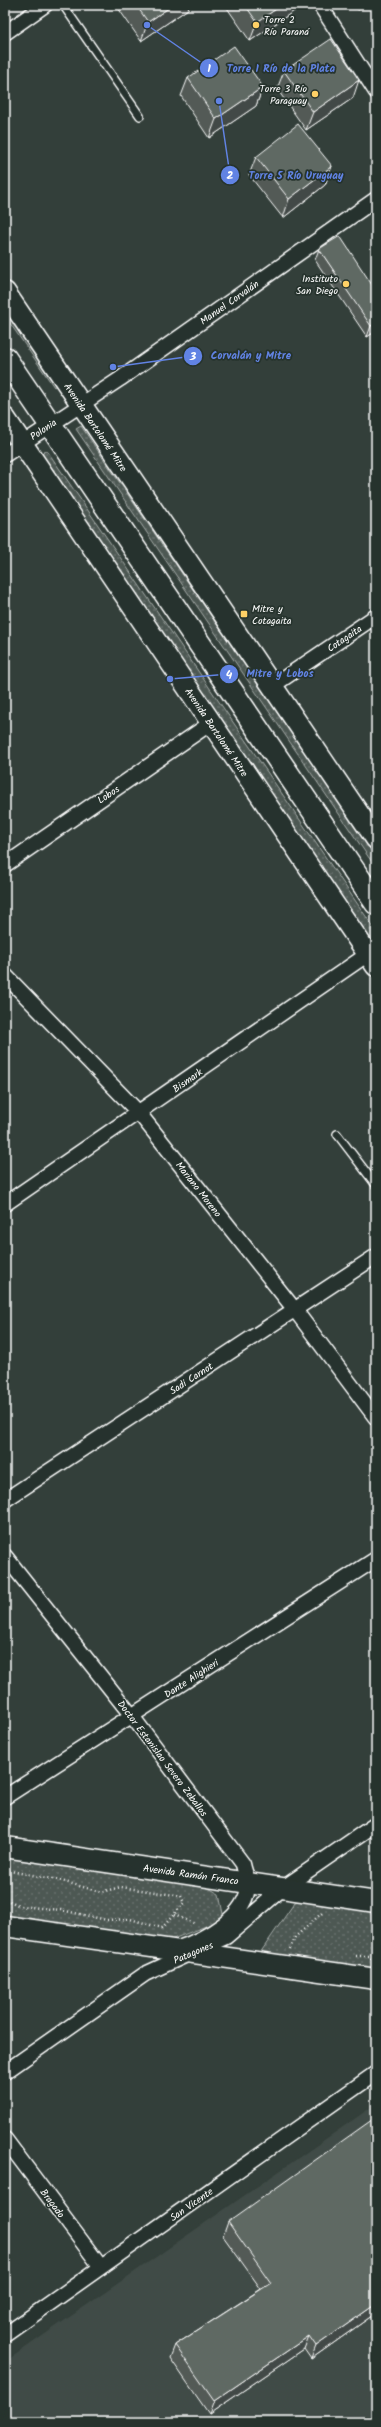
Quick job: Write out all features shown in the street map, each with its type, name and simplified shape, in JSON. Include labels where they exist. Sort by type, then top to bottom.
[{"type":"main road","points":[[5,358],[376,903]]},
{"type":"street","points":[[5,34],[46,5]]},
{"type":"street","points":[[320,5],[376,92]]},
{"type":"street","name":"Manuel Corvalán","points":[[81,404],[120,379],[376,199]]},
{"type":"street","name":"Avenida Bartolomé Mitre","points":[[5,292],[271,687],[376,839]]},
{"type":"street","name":"Polonia","points":[[5,455],[81,404]]},
{"type":"street","name":"Avenida Bartolomé Mitre","points":[[5,418],[372,960]]},
{"type":"street","name":"Cotagaita","points":[[271,687],[376,616]]},
{"type":"street","name":"Lobos","points":[[5,865],[211,723]]},
{"type":"street","name":"Bismark","points":[[5,1204],[372,960]]},
{"type":"street","name":"Mariano Moreno","points":[[5,975],[139,1114],[294,1310],[376,1418]]},
{"type":"street","name":"Sadi Carnot","points":[[5,1500],[376,1256]]},
{"type":"street","name":"Doctor Estanislao Severo Zeballos","points":[[5,1556],[132,1716],[237,1855],[243,1864],[248,1882]]},
{"type":"street","name":"Dante Alighieri","points":[[5,1797],[376,1559]]},
{"type":"street","name":"Patagones","points":[[5,2072],[145,1974],[226,1937],[283,1888],[376,1824]]},
{"type":"street","name":"Avenida Ramón Franco","points":[[5,1847],[376,1902]]},
{"type":"street","points":[[174,1950],[199,1940],[225,1923],[241,1904],[248,1882]]},
{"type":"street","points":[[5,1926],[376,1978]]},
{"type":"street","name":"San Vicente","points":[[5,2335],[376,2073]]},
{"type":"street","name":"Bragado","points":[[5,2139],[102,2267]]},
{"type":"lane","points":[[63,5],[140,116]]},
{"type":"lane","points":[[337,1134],[376,1185]]},
{"type":"path","points":[[5,1870],[58,1880],[101,1892],[121,1886],[181,1896],[184,1903],[162,1928],[130,1919],[107,1920],[61,1910],[20,1906],[5,1899]]},
{"type":"path","points":[[297,1952],[289,1951],[295,1937],[328,1908]]},
{"type":"path","points":[[348,1955],[370,1956],[376,1963]]},
{"type":"shaded area","points":[[5,301],[61,382],[54,387],[5,316]]},
{"type":"shaded area","points":[[81,426],[376,857],[376,868],[76,429]]},
{"type":"shaded area","points":[[44,450],[48,452],[376,931],[376,947],[42,456]]},
{"type":"shaded area","points":[[5,1855],[205,1886],[219,1894],[223,1914],[216,1922],[168,1941],[5,1918]]},
{"type":"shaded area","points":[[303,1899],[376,1910],[376,1971],[258,1956],[295,1902]]},
{"type":"shaded area","points":[[376,2104],[376,2422],[5,2422],[5,2362]]},
{"type":"building","points":[[136,5],[173,5],[148,22]]},
{"type":"building","points":[[245,5],[282,5],[257,22]]},
{"type":"building","points":[[331,39],[359,80],[313,112],[284,71]]},
{"type":"building","points":[[234,46],[263,87],[216,119],[188,78]]},
{"type":"building","points":[[298,124],[332,166],[289,199],[256,157]]},
{"type":"building","points":[[340,236],[376,291],[376,323],[371,326],[319,249]]},
{"type":"building","points":[[376,2117],[376,2304],[316,2346],[309,2336],[214,2401],[175,2345],[271,2283],[228,2222]]},
{"type":"place","name":"Torre 1 Río de la Plata","points":[[147,25]]},
{"type":"place","name":"Torre 2 Río Paraná","points":[[256,25]]},
{"type":"place","name":"Torre 3 Río Paraguay","points":[[315,94]]},
{"type":"place","name":"Torre 5 Río Uruguay","points":[[219,101]]},
{"type":"place","name":"Instituto San Diego","points":[[346,284]]},
{"type":"place","name":"Corvalán y Mitre","points":[[113,367]]},
{"type":"place","name":"Mitre y Cotagaita","points":[[244,614]]},
{"type":"place","name":"Mitre y Lobos","points":[[170,679]]}]
